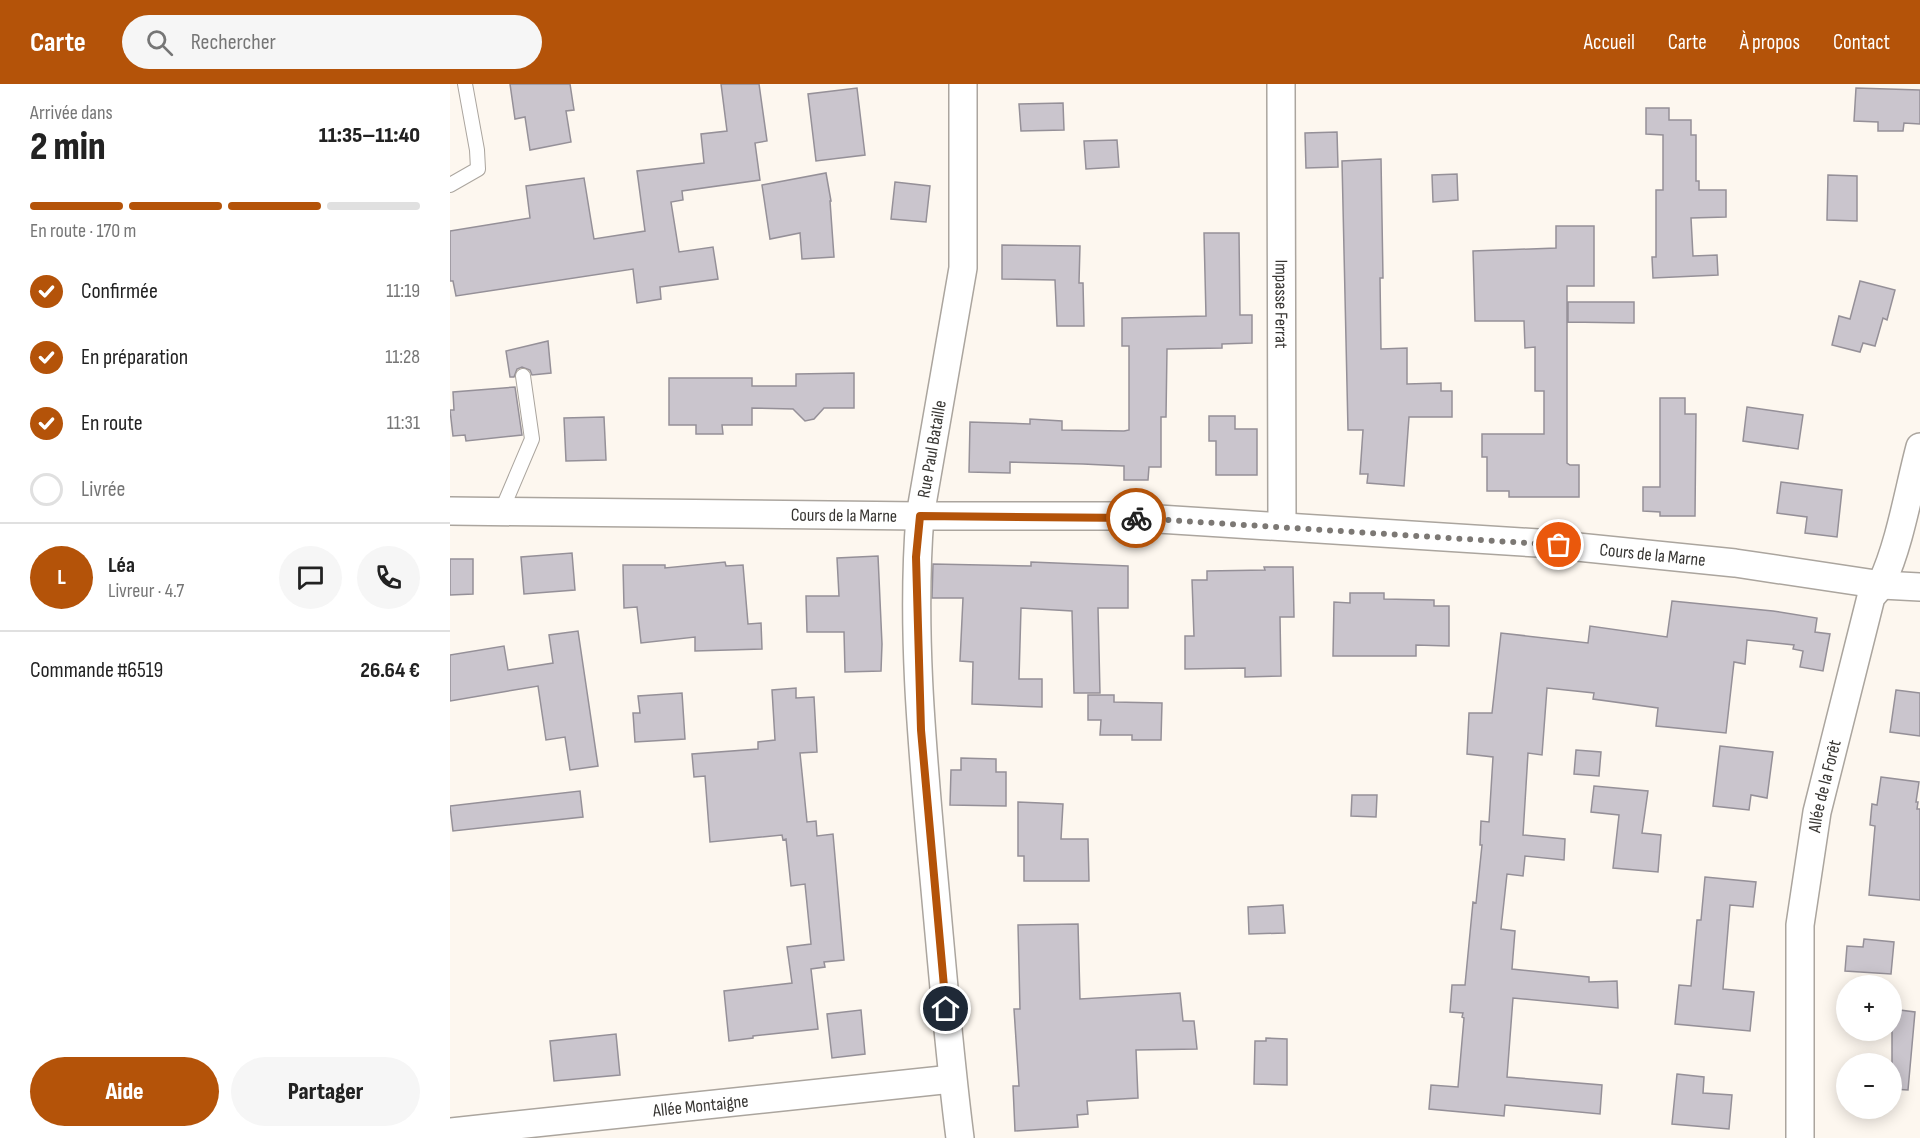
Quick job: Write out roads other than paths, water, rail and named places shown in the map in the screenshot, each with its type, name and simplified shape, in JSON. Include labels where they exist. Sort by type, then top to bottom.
[{"type":"street","name":"Rue Paul Bataille","points":[[960,1138],[952,1079],[921,730],[916,557],[920,516],[963,268],[963,84]]},
{"type":"street","name":"Impasse Ferrat","points":[[1281,84],[1282,526]]},
{"type":"street","name":"Allée de la Forêt","points":[[1800,1138],[1800,925],[1817,812],[1870,597],[1882,585],[1896,542],[1920,447]]},
{"type":"street","name":"Cours de la Marne","points":[[450,511],[1112,516],[1538,543],[1735,563],[1882,585],[1920,587]]},
{"type":"street","name":"Allée Montaigne","points":[[450,1132],[952,1079]]},
{"type":"lane","points":[[450,185],[478,169],[477,150],[465,84]]},
{"type":"lane","points":[[501,512],[532,439],[524,376]]}]
